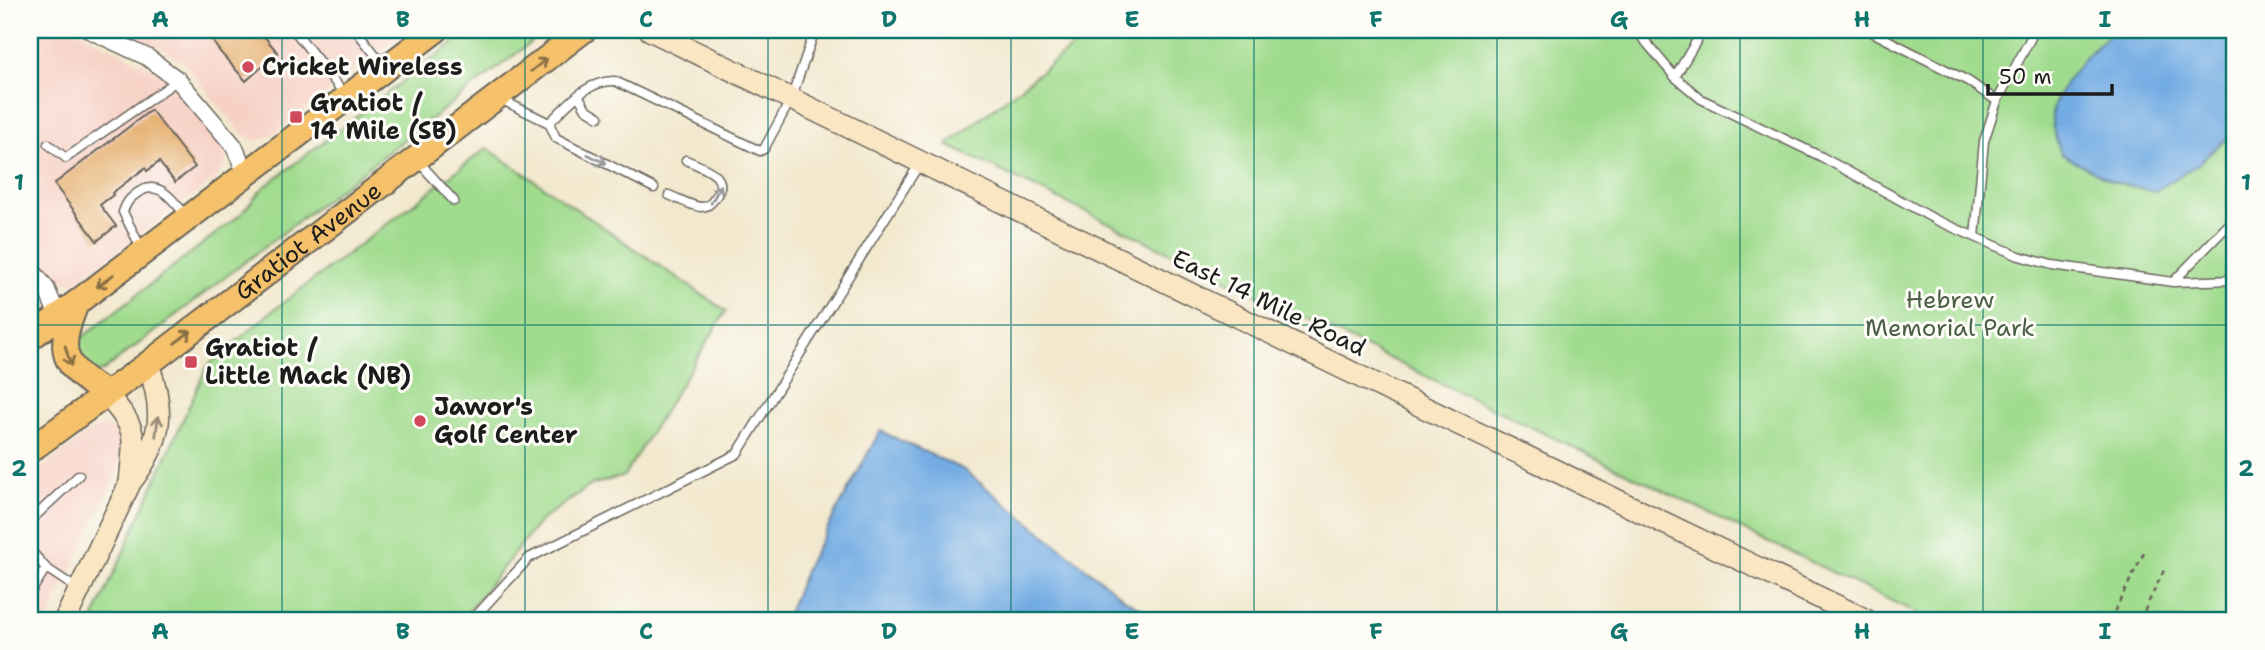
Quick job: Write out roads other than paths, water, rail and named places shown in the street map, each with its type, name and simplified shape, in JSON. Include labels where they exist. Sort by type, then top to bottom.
[{"type":"main road","points":[[30,338],[436,30]]},
{"type":"main road","name":"Gratiot Avenue","points":[[30,450],[148,364],[584,30]]},
{"type":"main road","name":"East 14 Mile Road","points":[[650,30],[1352,373],[1866,620]]},
{"type":"main road","points":[[67,310],[65,346],[74,372],[105,393],[125,415],[135,439],[130,483]]},
{"type":"main road","points":[[65,620],[130,483],[145,464],[156,437],[159,421],[158,392],[148,364]]},
{"type":"street","points":[[89,30],[110,34],[177,80],[234,146],[246,174]]},
{"type":"street","points":[[30,268],[67,310]]},
{"type":"lane","points":[[294,30],[347,97]]},
{"type":"lane","points":[[356,30],[386,68]]},
{"type":"lane","points":[[549,123],[578,95],[593,85],[615,81],[760,151],[764,149],[791,99],[815,30]]},
{"type":"lane","points":[[1636,30],[1675,77],[1701,99],[1822,158],[1936,220],[2020,256],[2052,265],[2173,282],[2235,280]]},
{"type":"lane","points":[[1675,77],[1703,30]]},
{"type":"lane","points":[[1868,30],[1968,81],[1997,101]]},
{"type":"lane","points":[[1975,237],[1984,141],[1997,101],[2035,30]]},
{"type":"lane","points":[[48,144],[66,158],[177,80]]},
{"type":"lane","points":[[578,95],[586,108],[599,117]]},
{"type":"lane","points":[[497,98],[549,123],[556,138],[654,188]]},
{"type":"lane","points":[[416,159],[454,201]]},
{"type":"lane","points":[[670,195],[697,207],[705,207],[710,205],[719,192],[722,184],[718,178],[709,170],[686,160]]},
{"type":"lane","points":[[472,620],[529,558],[737,454],[922,161]]},
{"type":"lane","points":[[143,252],[123,212],[126,202],[139,191],[151,187],[160,189],[169,195],[187,218]]},
{"type":"lane","points":[[2173,282],[2235,218]]},
{"type":"lane","points":[[30,521],[79,475]]},
{"type":"lane","points":[[30,550],[46,568],[79,590]]},
{"type":"lane","points":[[30,593],[46,568]]},
{"type":"water","points":[[2114,30],[2235,30],[2235,131],[2197,165],[2154,192],[2112,181],[2061,154],[2053,130],[2053,110],[2057,97],[2084,59]]},
{"type":"water","points":[[880,431],[964,470],[1126,600],[1162,620],[785,620],[808,564]]},
{"type":"place","name":"Cricket Wireless","points":[[248,67]]},
{"type":"place","name":"Gratiot / 14 Mile (SB)","points":[[296,117]]},
{"type":"place","name":"Gratiot / Little Mack (NB)","points":[[191,362]]},
{"type":"place","name":"Jawor's Golf Center","points":[[420,421]]},
{"type":"park label","name":"Hebrew Memorial Park","points":[[1950,314]]}]
